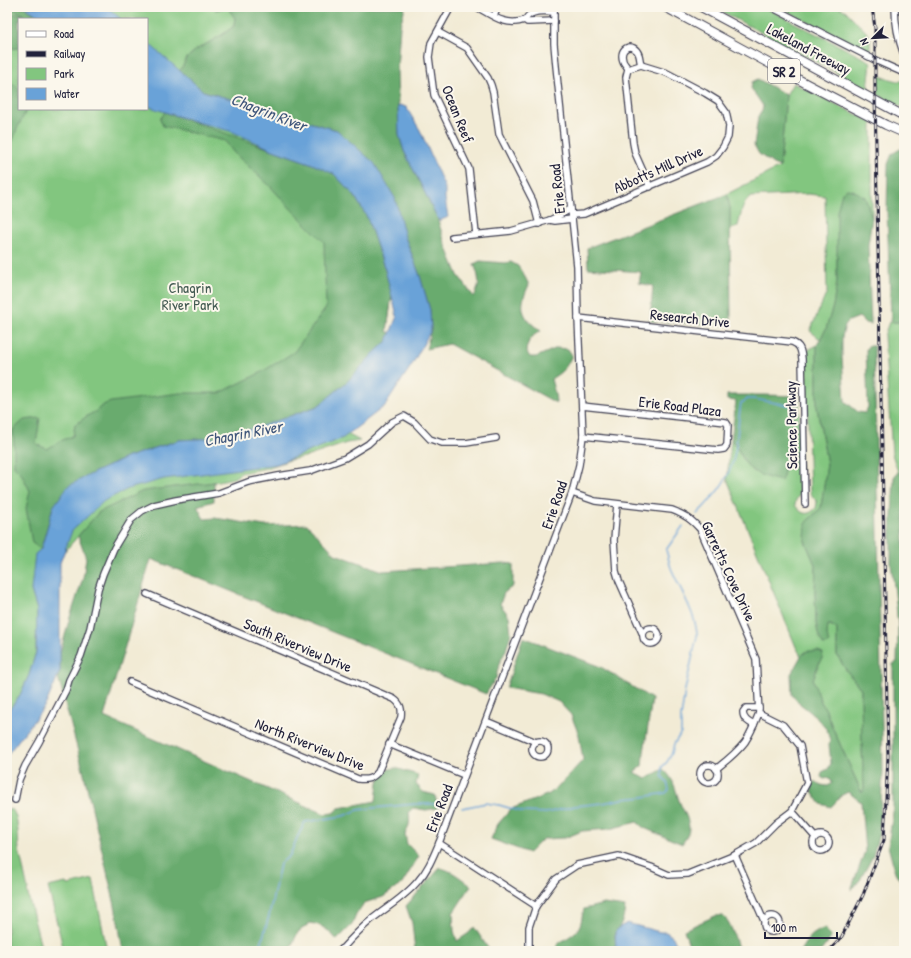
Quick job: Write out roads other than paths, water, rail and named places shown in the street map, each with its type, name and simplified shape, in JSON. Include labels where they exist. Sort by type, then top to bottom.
[{"type":"highway","name":"Lakeland Freeway","points":[[665,7],[807,84],[904,133]]},
{"type":"highway","name":"Lakeland Freeway","points":[[701,7],[904,116]]},
{"type":"street","name":"Ocean Reef","points":[[451,7],[432,43],[430,50],[434,95],[469,169],[476,234]]},
{"type":"street","points":[[477,7],[503,21],[510,23],[525,20],[531,14],[554,9]]},
{"type":"street","points":[[494,16],[498,7]]},
{"type":"street","points":[[771,7],[875,60],[904,73]]},
{"type":"street","points":[[894,7],[899,42],[904,55]]},
{"type":"street","name":"Erie Road","points":[[340,951],[352,937],[371,920],[403,896],[419,881],[431,863],[572,493],[579,465],[583,436],[577,266],[555,59],[554,9]]},
{"type":"street","points":[[525,20],[526,22],[554,21]]},
{"type":"street","points":[[438,32],[467,48],[488,78],[493,92],[498,134],[533,201],[538,224]]},
{"type":"street","points":[[628,69],[641,65],[637,51],[630,46],[623,50],[622,55],[628,69],[626,77],[633,143],[635,153],[650,187]]},
{"type":"street","name":"Abbotts Mill Drive","points":[[572,215],[584,214],[707,162],[716,156],[728,137],[729,126],[726,112],[718,101],[705,92],[667,73],[641,65]]},
{"type":"street","points":[[550,220],[555,221],[572,215]]},
{"type":"street","points":[[452,237],[511,231],[554,218],[572,215]]},
{"type":"street","name":"Research Drive","points":[[578,318],[792,342],[799,346]]},
{"type":"street","name":"Science Parkway","points":[[799,346],[802,358],[805,504]]},
{"type":"street","name":"Erie Road Plaza","points":[[582,406],[726,422],[728,425],[727,445],[724,449],[718,450],[583,436]]},
{"type":"street","points":[[15,800],[19,780],[25,766],[66,690],[69,680],[81,656],[90,628],[98,589],[114,548],[131,520],[142,511],[154,505],[219,493],[248,482],[310,471],[345,458],[368,444],[392,422],[404,416],[414,422],[430,439],[442,443],[466,443],[496,438]]},
{"type":"street","name":"Garretts Cove Drive","points":[[572,493],[595,501],[672,510],[684,514],[700,529],[756,658],[759,710]]},
{"type":"street","points":[[617,504],[614,540],[616,571],[643,635]]},
{"type":"street","name":"South Riverview Drive","points":[[147,594],[394,699],[401,706],[402,712],[389,744]]},
{"type":"street","name":"North Riverview Drive","points":[[130,682],[358,779],[370,779],[378,772],[389,744]]},
{"type":"street","points":[[529,951],[529,927],[536,906],[556,879],[577,865],[619,856],[669,874],[688,874],[735,855],[756,843],[776,823],[792,811],[807,783],[800,746],[783,725],[759,710],[746,708],[743,715],[746,720],[754,725]]},
{"type":"street","points":[[716,769],[744,743],[754,725],[759,710]]},
{"type":"street","points":[[486,721],[536,742]]},
{"type":"street","points":[[389,744],[464,775]]},
{"type":"street","points":[[792,811],[815,837]]},
{"type":"street","points":[[439,843],[536,906]]},
{"type":"street","points":[[735,855],[764,921]]},
{"type":"water","points":[[25,7],[107,7],[120,18],[42,18]]},
{"type":"water","name":"Chagrin River","points":[[148,43],[203,91],[337,130],[374,163],[395,198],[405,237],[420,276],[430,310],[431,330],[413,363],[385,406],[343,438],[277,464],[164,479],[128,489],[104,501],[72,531],[60,563],[60,671],[46,704],[7,755],[7,713],[20,695],[29,675],[36,652],[37,610],[31,590],[35,554],[41,549],[53,507],[68,486],[128,457],[179,440],[218,438],[262,426],[318,406],[347,382],[387,341],[397,316],[385,270],[367,217],[354,195],[334,174],[310,163],[273,150],[233,132],[148,106]]},
{"type":"water","points":[[400,105],[406,107],[420,130],[445,188],[448,217],[439,221],[404,151],[399,135],[398,106]]},
{"type":"water","points":[[627,923],[660,932],[666,932],[673,937],[679,951],[616,951],[615,932]]},
{"type":"waterway","points":[[697,514],[710,501],[726,479],[730,470],[737,440],[741,403],[748,399],[754,399],[793,406]]},
{"type":"waterway","points":[[462,808],[486,803],[523,812],[546,813],[575,806],[666,793],[669,790],[667,782],[662,776],[662,767],[667,762],[672,753],[674,744],[681,733],[681,718],[685,690],[697,636],[691,611],[671,568],[666,550],[683,526]]},
{"type":"waterway","points":[[259,951],[269,916],[280,864],[290,855],[305,822],[343,816],[358,810],[373,808],[415,804],[442,804]]},
{"type":"railway","points":[[829,951],[841,938],[863,895],[884,840],[888,756],[875,28],[872,7]]},
{"type":"park label","name":"Chagrin River Park","points":[[190,296]]}]
